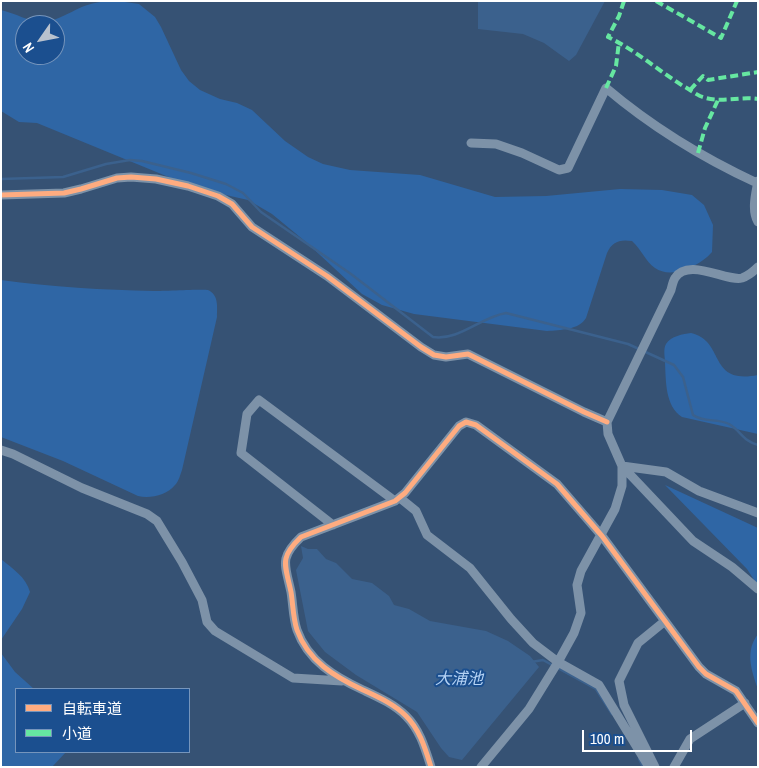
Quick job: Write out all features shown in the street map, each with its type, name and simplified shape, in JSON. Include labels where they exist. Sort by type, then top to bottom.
[{"type":"street","points":[[471,143],[496,144],[522,153],[559,170],[568,168],[606,88],[668,136],[722,167],[758,182],[754,202],[755,217],[758,222]]},
{"type":"street","points":[[1,195],[64,192],[131,176],[188,186],[218,196],[232,204],[252,227],[327,276],[434,355],[446,357],[468,354],[607,422]]},
{"type":"street","points":[[758,267],[740,278],[698,269],[684,272],[675,277],[607,422],[608,434],[622,466],[694,541],[732,567],[758,590]]},
{"type":"street","points":[[333,525],[240,453],[247,414],[258,400],[416,511],[427,535],[470,568],[510,619],[533,643],[558,662],[599,686],[644,765]]},
{"type":"street","points":[[431,767],[417,730],[405,715],[389,703],[324,668],[304,645],[296,629],[285,562],[290,548],[301,537],[398,499],[405,493],[459,426],[466,422],[476,425],[557,484],[602,536],[699,668],[736,691],[758,722]]},
{"type":"street","points":[[1,450],[82,488],[152,517],[182,562],[202,600],[207,622],[215,631],[293,678],[345,681]]},
{"type":"street","points":[[622,466],[666,472],[699,491],[758,513]]},
{"type":"street","points":[[481,767],[529,709],[574,632],[581,612],[577,586],[581,571],[615,510],[622,486],[622,466]]},
{"type":"street","points":[[655,767],[624,705],[619,682],[638,643],[665,622]]},
{"type":"street","points":[[674,767],[690,740],[745,703]]},
{"type":"shaded area","points":[[118,1],[139,4],[155,17],[181,70],[189,81],[200,90],[252,110],[285,141],[308,157],[323,164],[350,170],[420,175],[495,197],[546,196],[620,189],[662,190],[692,195],[704,205],[713,225],[712,252],[694,266],[678,272],[670,272],[655,268],[632,241],[623,240],[616,242],[607,253],[586,318],[579,325],[563,330],[547,331],[414,314],[382,305],[362,294],[306,242],[272,214],[248,200],[217,193],[171,178],[37,123],[19,122],[1,111],[1,10],[15,15],[15,65],[65,65],[65,15],[82,7],[101,2]]},
{"type":"shaded area","points":[[1,280],[116,290],[208,290],[212,292],[217,302],[217,317],[182,470],[178,482],[172,488],[158,495],[138,496],[63,461],[1,437]]},
{"type":"shaded area","points":[[691,333],[709,344],[718,361],[731,374],[742,376],[758,375],[758,434],[682,417],[672,406],[666,385],[665,346],[674,337]]},
{"type":"shaded area","points":[[665,485],[758,528],[758,586],[747,569]]},
{"type":"shaded area","points":[[1,559],[22,578],[30,592],[22,609],[1,640]]},
{"type":"shaded area","points":[[758,634],[758,689],[751,668],[750,654]]},
{"type":"shaded area","points":[[1,653],[15,672],[33,688],[15,688],[15,753],[65,753],[52,767],[1,767]]},
{"type":"water","points":[[478,1],[605,1],[576,55],[569,61],[544,43],[523,34],[478,29]]},
{"type":"water","name":"大浦池","points":[[301,546],[308,549],[317,549],[326,559],[336,563],[352,579],[372,583],[389,596],[394,605],[409,609],[430,621],[486,631],[508,641],[530,656],[539,667],[462,760],[449,757],[417,712],[356,675],[325,652],[308,631],[296,570],[303,558]]},
{"type":"waterway","points":[[1,179],[63,177],[106,164],[130,160],[142,161],[191,173],[226,184],[243,193],[261,212],[351,274],[433,337],[452,336],[497,315],[506,313],[628,344],[674,365],[683,377],[693,415],[702,419],[729,424],[746,439],[758,445]]},
{"type":"waterway","points":[[531,662],[543,660],[596,689],[612,714]]},
{"type":"waterway","points":[[639,759],[643,767]]},
{"type":"marked path","points":[[624,1],[619,16],[608,37],[628,48],[700,96],[721,100],[758,99]]},
{"type":"marked path","points":[[656,1],[721,38],[737,1]]},
{"type":"marked path","points":[[606,88],[616,66],[619,42]]},
{"type":"marked path","points":[[690,90],[703,76],[708,80],[758,72]]},
{"type":"marked path","points":[[698,153],[705,128],[718,100]]},
{"type":"cycle path","points":[[1,195],[64,193],[117,178],[131,177],[156,179],[188,186],[218,196],[232,204],[252,227],[327,276],[434,355],[446,357],[468,354],[607,422]]},
{"type":"cycle path","points":[[431,767],[418,733],[406,716],[386,701],[333,673],[308,651],[297,630],[286,562],[289,551],[301,537],[395,501],[405,493],[459,426],[466,422],[476,425],[557,484],[602,536],[699,667],[706,674],[736,691],[758,723]]}]
